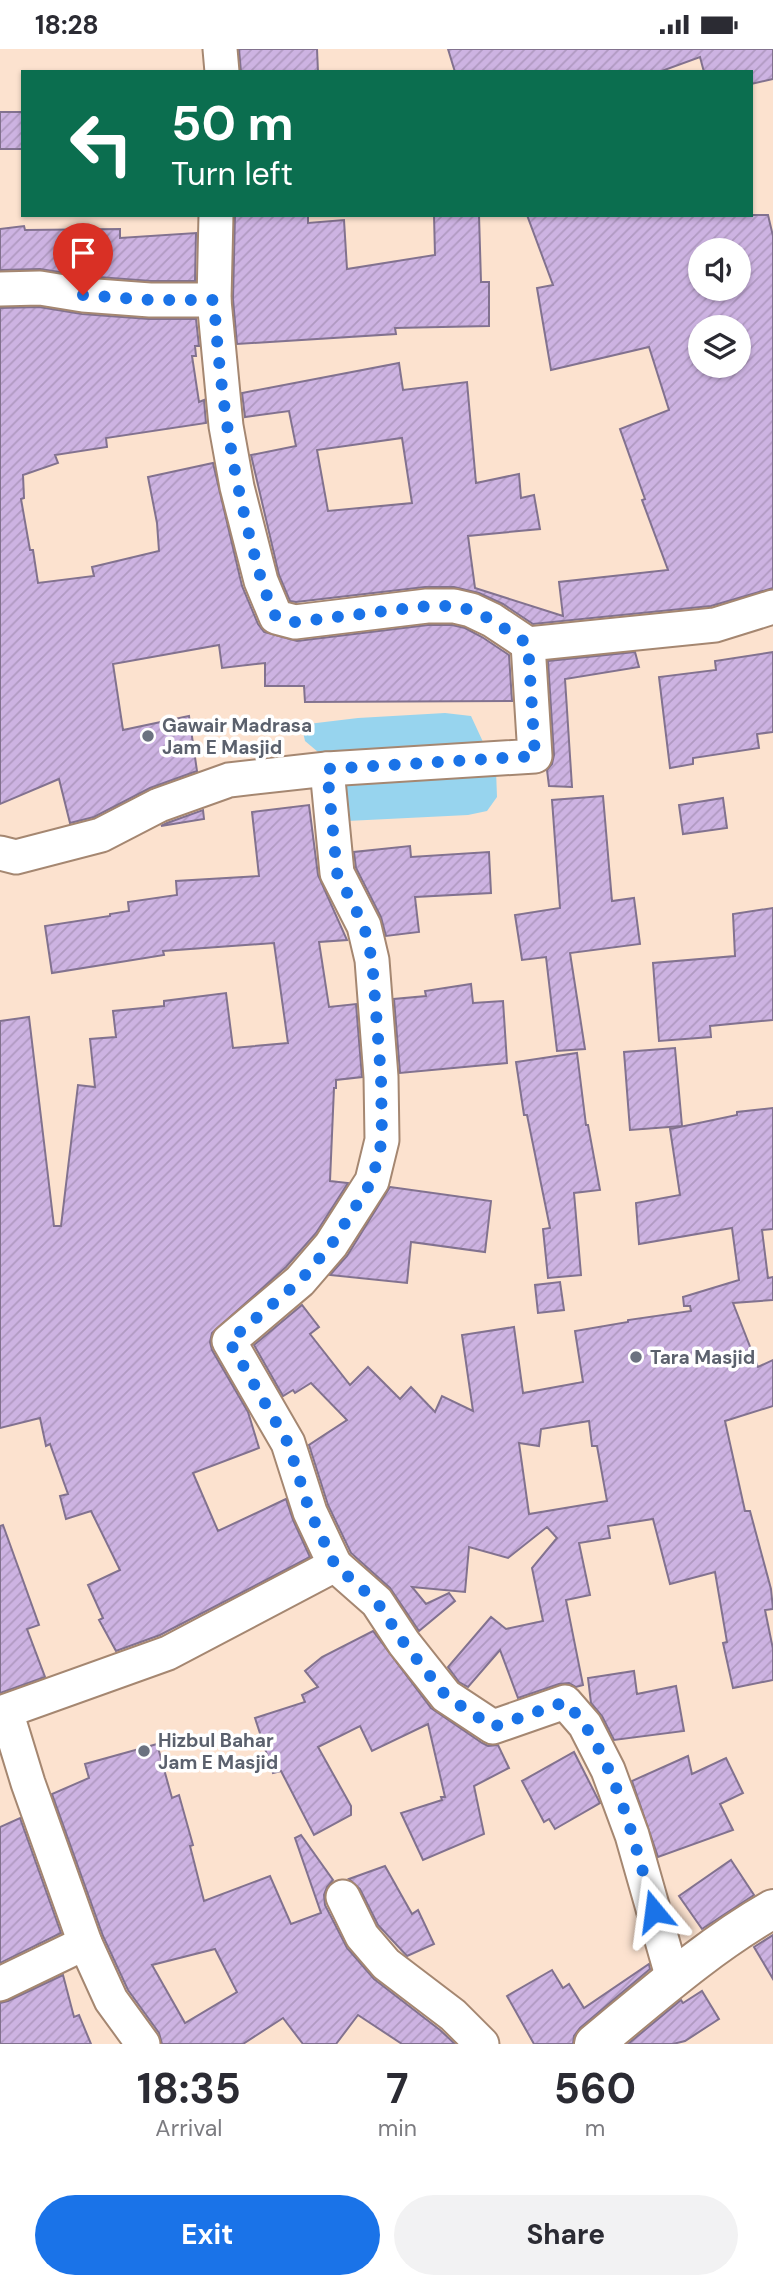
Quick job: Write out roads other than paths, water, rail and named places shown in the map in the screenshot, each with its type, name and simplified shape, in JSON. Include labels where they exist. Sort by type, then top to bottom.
[{"type":"street","points":[[220,49],[222,70]]},
{"type":"street","points":[[216,217],[214,300],[226,426],[237,487],[261,581],[276,617],[295,622],[427,606],[454,606],[471,610],[492,620],[528,644],[715,625],[773,607]]},
{"type":"street","points":[[0,289],[40,288],[83,295],[150,300],[214,300]]},
{"type":"street","points":[[0,853],[16,857],[101,835],[159,805],[229,781],[327,769],[535,756],[528,644]]},
{"type":"street","points":[[327,769],[337,873],[364,926],[372,960],[381,1077],[382,1140],[372,1181],[331,1245],[300,1281],[229,1341],[288,1443],[310,1512],[335,1565],[377,1602],[404,1643],[446,1696],[493,1727],[565,1702],[585,1725],[608,1770],[632,1835],[673,1979]]},
{"type":"street","points":[[142,2044],[111,2000],[85,1943],[6,1711],[168,1653],[335,1565]]},
{"type":"street","points":[[343,1897],[362,1936],[386,1964],[453,2015],[482,2044]]},
{"type":"street","points":[[594,2044],[673,1979],[747,1924],[773,1909]]},
{"type":"street","points":[[0,1984],[85,1943]]},
{"type":"water","points":[[445,713],[471,716],[496,770],[497,797],[487,811],[468,815],[327,822],[324,757],[305,741],[303,732],[308,724]]},
{"type":"place","name":"Gawair Madrasa Jam E Masjid","points":[[148,736]]},
{"type":"place","name":"Tara Masjid","points":[[636,1357]]},
{"type":"place","name":"Hizbul Bahar Jam E Masjid","points":[[144,1751]]}]
